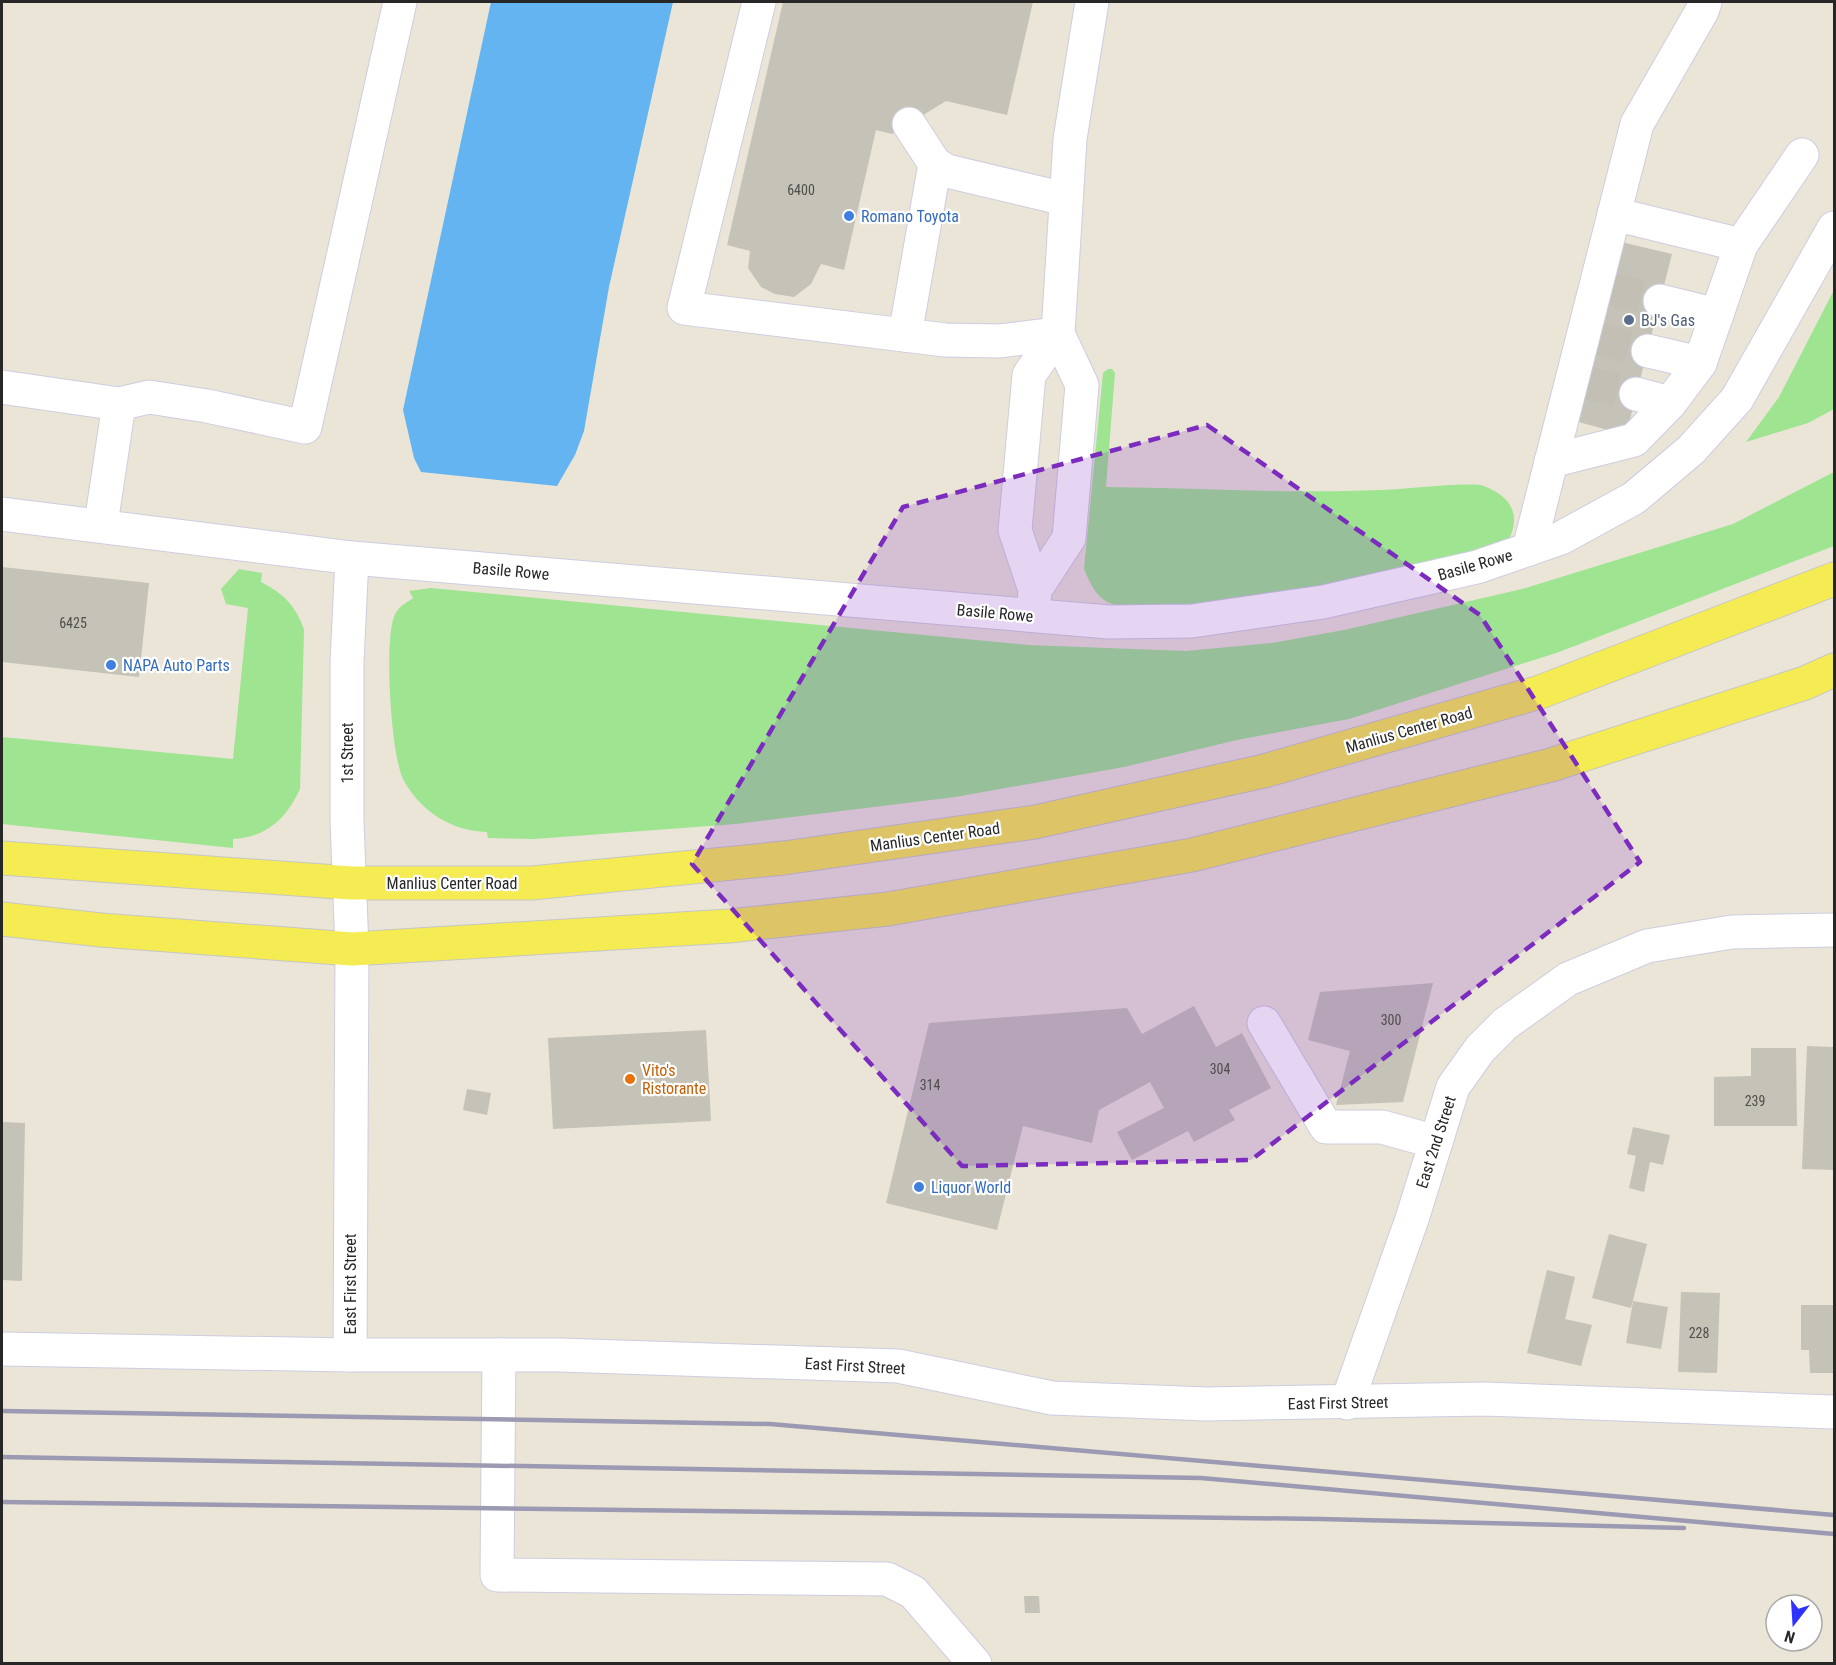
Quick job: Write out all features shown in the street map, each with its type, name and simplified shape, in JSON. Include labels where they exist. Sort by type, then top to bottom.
[{"type":"main road","name":"Manlius Center Road","points":[[2,858],[351,883],[532,883],[784,858],[1035,822],[1264,771],[1540,692],[1834,579]]},
{"type":"main road","points":[[2,919],[101,930],[352,949],[717,927],[888,909],[1192,855],[1551,765],[1805,683],[1834,670]]},
{"type":"street","points":[[2,387],[119,404],[148,397],[207,406],[305,427],[400,2]]},
{"type":"street","points":[[759,2],[684,308],[945,340],[999,341],[1058,334]]},
{"type":"street","points":[[1034,603],[1069,537],[1082,385],[1058,334],[1070,139],[1092,2]]},
{"type":"street","points":[[1529,549],[1551,461],[1579,380],[1603,287],[1614,213],[1637,124],[1705,2]]},
{"type":"street","points":[[909,124],[935,164],[947,171],[1065,199]]},
{"type":"street","points":[[1551,461],[1634,440],[1670,404],[1700,363],[1741,245],[1802,155]]},
{"type":"street","points":[[905,335],[935,164]]},
{"type":"street","points":[[1614,213],[1741,245]]},
{"type":"street","name":"Basile Rowe","points":[[2,514],[101,524],[352,558],[1034,603],[1109,622],[1192,621],[1323,602],[1478,567],[1561,538],[1634,498],[1691,450],[1737,399],[1834,228]]},
{"type":"street","points":[[1660,301],[1717,315]]},
{"type":"street","points":[[1034,603],[1015,530],[1029,375],[1058,334]]},
{"type":"street","points":[[1648,351],[1700,363]]},
{"type":"street","points":[[1636,394],[1670,404]]},
{"type":"street","points":[[101,524],[119,404]]},
{"type":"street","name":"1st Street","points":[[352,558],[347,662],[347,821],[352,949]]},
{"type":"street","name":"East 2nd Street","points":[[1347,1403],[1453,1087],[1480,1049],[1505,1024],[1568,979],[1647,946],[1732,932],[1834,930]]},
{"type":"street","name":"East First Street","points":[[352,949],[350,1355],[499,1355],[898,1366],[1052,1398],[1207,1404],[1485,1399],[1834,1412]]},
{"type":"street","points":[[1264,1023],[1326,1126],[1382,1127],[1436,1142]]},
{"type":"street","points":[[2,1349],[350,1355]]},
{"type":"street","points":[[499,1355],[497,1575],[888,1579],[913,1592],[975,1664]]},
{"type":"highlighted area","points":[[1207,425],[1480,615],[1640,862],[1251,1160],[962,1166],[692,864],[903,507]]},
{"type":"green space","points":[[1834,290],[1834,409],[1808,423],[1746,442],[1779,397]]},
{"type":"green space","points":[[1112,369],[1115,373],[1106,487],[1312,491],[1477,485],[1495,491],[1510,504],[1514,520],[1513,530],[1503,550],[1288,595],[1201,605],[1132,607],[1107,602],[1096,592],[1084,569],[1103,373]]},
{"type":"green space","points":[[1834,472],[1834,546],[1559,652],[1349,719],[1237,740],[1124,767],[955,797],[736,824],[534,839],[488,838],[487,832],[450,824],[419,802],[404,781],[399,768],[390,700],[391,630],[397,611],[413,598],[409,591],[431,588],[1028,645],[1186,651],[1272,643],[1344,630],[1522,589],[1733,524]]},
{"type":"green space","points":[[239,569],[262,573],[261,582],[288,601],[297,613],[304,629],[300,789],[282,817],[256,835],[233,839],[233,848],[2,824],[2,737],[233,759],[248,608],[226,604],[221,589]]},
{"type":"water","points":[[491,2],[673,2],[609,287],[584,431],[575,455],[557,486],[421,472],[414,458],[403,410]]},
{"type":"building","points":[[783,2],[1033,2],[1007,115],[946,101],[892,134],[876,130],[844,270],[821,264],[811,284],[794,297],[775,294],[761,287],[748,268],[750,251],[727,245]]},
{"type":"building","name":"BJ's Gas","points":[[1621,242],[1672,254],[1626,435],[1575,421]]},
{"type":"building","points":[[2,567],[149,583],[139,677],[2,662]]},
{"type":"building","points":[[1433,983],[1403,1102],[1336,1105],[1350,1051],[1308,1040],[1320,992]]},
{"type":"building","points":[[1194,1006],[1216,1047],[1242,1033],[1271,1088],[1229,1110],[1235,1120],[1194,1142],[1188,1131],[1132,1160],[1117,1132],[1164,1108],[1150,1082],[1099,1110],[1092,1143],[1023,1126],[997,1230],[886,1203],[929,1023],[1127,1008],[1142,1034]]},
{"type":"building","name":"Vito's Ristorante","points":[[706,1030],[711,1121],[553,1129],[548,1038]]},
{"type":"building","points":[[1807,1046],[1834,1047],[1834,1170],[1802,1169]]},
{"type":"building","points":[[1751,1048],[1796,1048],[1797,1126],[1714,1126],[1714,1077],[1751,1076]]},
{"type":"building","points":[[467,1089],[491,1093],[487,1115],[463,1110]]},
{"type":"building","points":[[2,1122],[25,1123],[22,1281],[2,1280]]},
{"type":"building","points":[[1633,1127],[1670,1135],[1663,1165],[1650,1162],[1644,1192],[1629,1188],[1636,1156],[1627,1154]]},
{"type":"building","points":[[1609,1234],[1647,1244],[1631,1308],[1592,1298]]},
{"type":"building","points":[[1547,1270],[1575,1277],[1565,1319],[1592,1325],[1581,1366],[1527,1353]]},
{"type":"building","points":[[1681,1292],[1720,1293],[1717,1373],[1678,1372]]},
{"type":"building","points":[[1633,1301],[1668,1307],[1661,1349],[1626,1343]]},
{"type":"building","points":[[1801,1305],[1834,1305],[1834,1373],[1810,1373],[1809,1350],[1801,1350]]},
{"type":"building","points":[[1024,1596],[1039,1596],[1040,1613],[1025,1613]]},
{"type":"tunnel","points":[[1609,289],[1660,301]]},
{"type":"tunnel","points":[[1597,338],[1648,351]]},
{"type":"tunnel","points":[[1585,382],[1636,394]]},
{"type":"railway","points":[[2,1411],[770,1424],[1834,1515]]},
{"type":"railway","points":[[2,1457],[1201,1478],[1834,1534]]},
{"type":"railway","points":[[2,1502],[1320,1519],[1684,1528]]},
{"type":"place","name":"Romano Toyota","points":[[849,216]]},
{"type":"place","name":"BJ's Gas","points":[[1629,320]]},
{"type":"place","name":"NAPA Auto Parts","points":[[111,665]]},
{"type":"place","name":"Vito's Ristorante","points":[[630,1079]]},
{"type":"place","name":"Liquor World","points":[[919,1187]]}]
